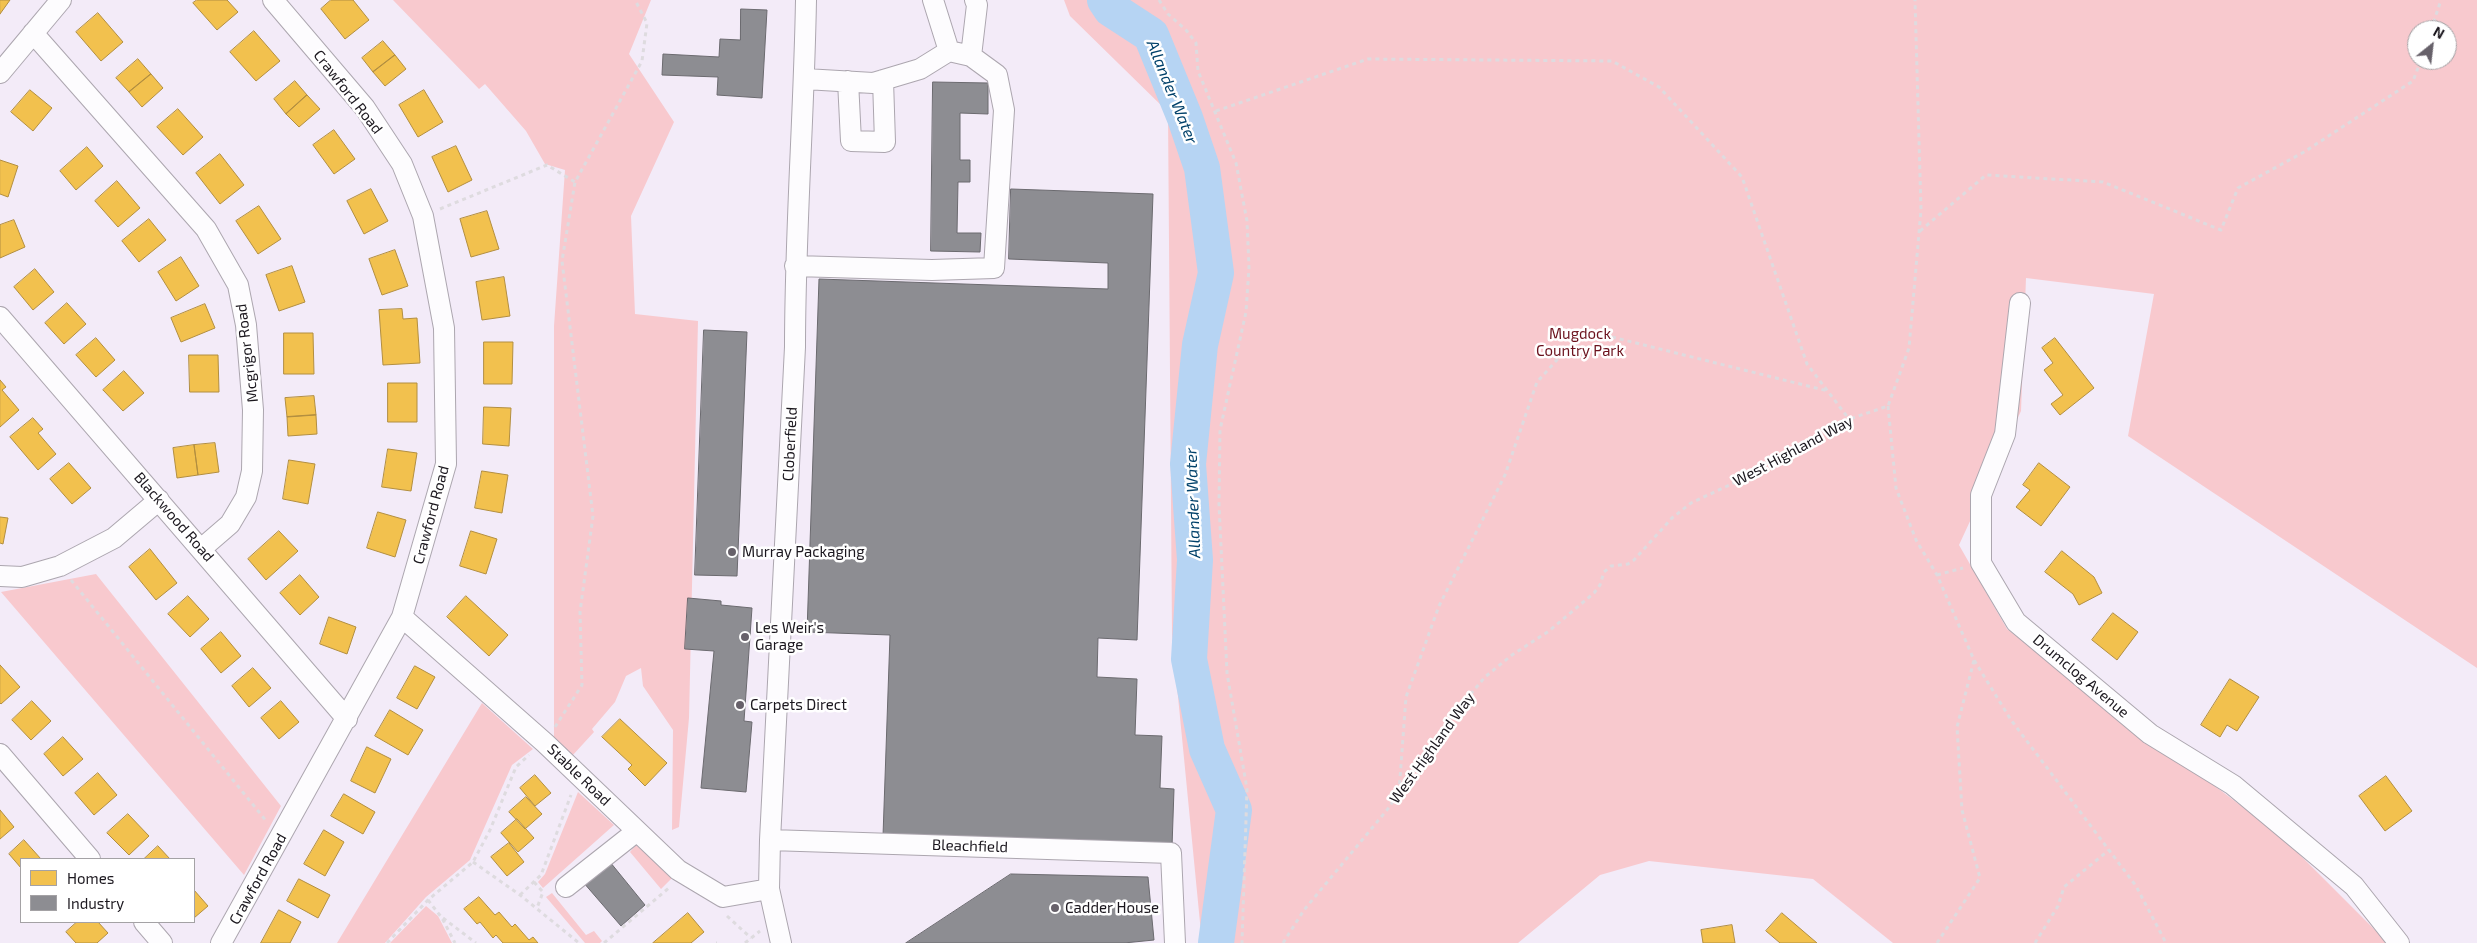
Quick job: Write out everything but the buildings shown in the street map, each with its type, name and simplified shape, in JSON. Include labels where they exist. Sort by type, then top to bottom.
[{"type":"street","points":[[0,73],[61,0]]},
{"type":"street","name":"Crawford Road","points":[[221,943],[402,617],[446,464],[444,328],[423,216],[402,164],[365,108],[273,0]]},
{"type":"street","name":"Cloberfield","points":[[769,889],[795,347],[795,266],[805,79],[806,0]]},
{"type":"street","points":[[933,0],[949,51]]},
{"type":"street","points":[[970,56],[977,5],[975,0]]},
{"type":"street","name":"Mcgrigor Road","points":[[33,33],[206,230],[238,285],[246,325],[253,410],[252,471],[246,497],[230,524],[201,549]]},
{"type":"street","points":[[795,266],[932,270],[994,268],[1004,110],[997,75],[970,56],[949,51],[920,69],[873,83],[805,79]]},
{"type":"street","points":[[848,82],[851,141],[885,142],[883,80]]},
{"type":"street","points":[[1981,563],[1981,494],[2005,434],[2020,303]]},
{"type":"street","name":"Blackwood Road","points":[[0,317],[347,719]]},
{"type":"street","points":[[0,576],[22,577],[60,566],[114,538],[159,500]]},
{"type":"street","name":"Drumclog Avenue","points":[[1981,563],[2016,622],[2150,734],[2241,791],[2354,886],[2399,943]]},
{"type":"street","name":"Stable Road","points":[[402,617],[545,743],[685,874],[723,897],[769,889]]},
{"type":"street","points":[[0,754],[89,858]]},
{"type":"street","points":[[566,887],[637,831]]},
{"type":"street","name":"Bleachfield","points":[[770,840],[1171,853],[1174,943]]},
{"type":"street","points":[[769,889],[781,943]]},
{"type":"street","points":[[769,889],[794,943]]},
{"type":"street","points":[[145,923],[162,943]]},
{"type":"path","points":[[387,943],[428,900],[473,862],[490,830],[516,766],[545,743],[582,685],[580,612],[593,516],[562,261],[575,182],[642,61],[647,23],[634,0]]},
{"type":"path","points":[[1159,0],[1168,14],[1186,30],[1196,43],[1198,71],[1236,163],[1247,221],[1249,268],[1246,312],[1220,430],[1219,504],[1227,673],[1247,789],[1242,943]]},
{"type":"path","points":[[1915,0],[1919,92],[1920,231],[1909,348],[1888,406],[1896,488],[1916,540],[1937,575],[1974,660],[2011,720],[2136,886],[2166,943]]},
{"type":"path","points":[[2434,20],[2441,0]]},
{"type":"path","points":[[1216,111],[1368,59],[1612,61],[1659,87],[1742,177],[1808,364],[1849,419]]},
{"type":"path","points":[[1920,231],[1986,176],[2103,182],[2221,230],[2238,188],[2304,152],[2413,82],[2417,70]]},
{"type":"path","points":[[423,216],[547,165],[575,182]]},
{"type":"path","points":[[1399,793],[1406,697],[1439,606],[1505,475],[1537,382],[1584,330],[1828,392]]},
{"type":"path","name":"West Highland Way","points":[[1283,943],[1304,910],[1388,810],[1449,720],[1485,677],[1512,655],[1549,631],[1594,593],[1600,586],[1604,572],[1611,566],[1628,564],[1634,560],[1672,518],[1691,502],[1770,466],[1804,442],[1849,419],[1888,406]]},
{"type":"path","points":[[1937,575],[1981,563]]},
{"type":"path","points":[[60,566],[280,838]]},
{"type":"path","points":[[1936,943],[1980,878],[1962,810],[1957,727],[1974,660]]},
{"type":"path","points":[[520,895],[541,875],[579,775]]},
{"type":"path","points":[[2035,943],[2058,906],[2064,887],[2108,850]]},
{"type":"path","points":[[473,862],[520,895],[579,943]]},
{"type":"path","points":[[604,943],[685,874]]},
{"type":"path","points":[[534,882],[543,892],[536,908]]},
{"type":"path","points":[[428,900],[442,918],[455,943]]},
{"type":"path","points":[[442,918],[476,943]]},
{"type":"green space","points":[[393,0],[651,0],[629,54],[674,122],[631,216],[635,314],[698,321],[689,718],[679,827],[672,830],[673,730],[643,686],[641,668],[626,676],[615,702],[592,729],[594,732],[572,756],[554,740],[554,326],[565,170],[545,164],[526,131],[485,84],[479,89]]},
{"type":"green space","name":"Mugdock Country Park","points":[[1064,0],[2477,0],[2477,668],[2128,436],[2154,294],[2026,278],[2021,411],[1959,545],[2007,629],[2281,836],[2388,943],[1893,943],[1813,879],[1649,861],[1600,875],[1518,943],[1202,943],[1172,635],[1168,112],[1070,16]]},
{"type":"green space","points":[[96,574],[281,806],[244,875],[1,592]]},
{"type":"green space","points":[[482,703],[533,749],[512,765],[470,860],[426,897],[385,943],[337,943]]},
{"type":"green space","points":[[578,792],[614,825],[543,888],[538,882],[545,874]]},
{"type":"green space","points":[[636,845],[673,877],[661,889],[630,852]]},
{"type":"green space","points":[[552,893],[586,935],[594,931],[602,941],[600,943],[585,943],[546,897]]},
{"type":"green space","points":[[426,906],[438,916],[452,943],[390,943]]},
{"type":"waterway","name":"Allander Water","points":[[1105,0],[1111,9],[1151,35],[1185,118],[1202,168],[1216,273],[1200,345],[1188,464],[1195,560],[1189,659],[1207,749],[1234,810],[1216,943]]},
{"type":"place","name":"Murray Packaging","points":[[732,552]]},
{"type":"place","name":"Les Weir's Garage","points":[[745,637]]},
{"type":"place","name":"Carpets Direct","points":[[740,705]]},
{"type":"place","name":"Cadder House","points":[[1055,908]]}]
